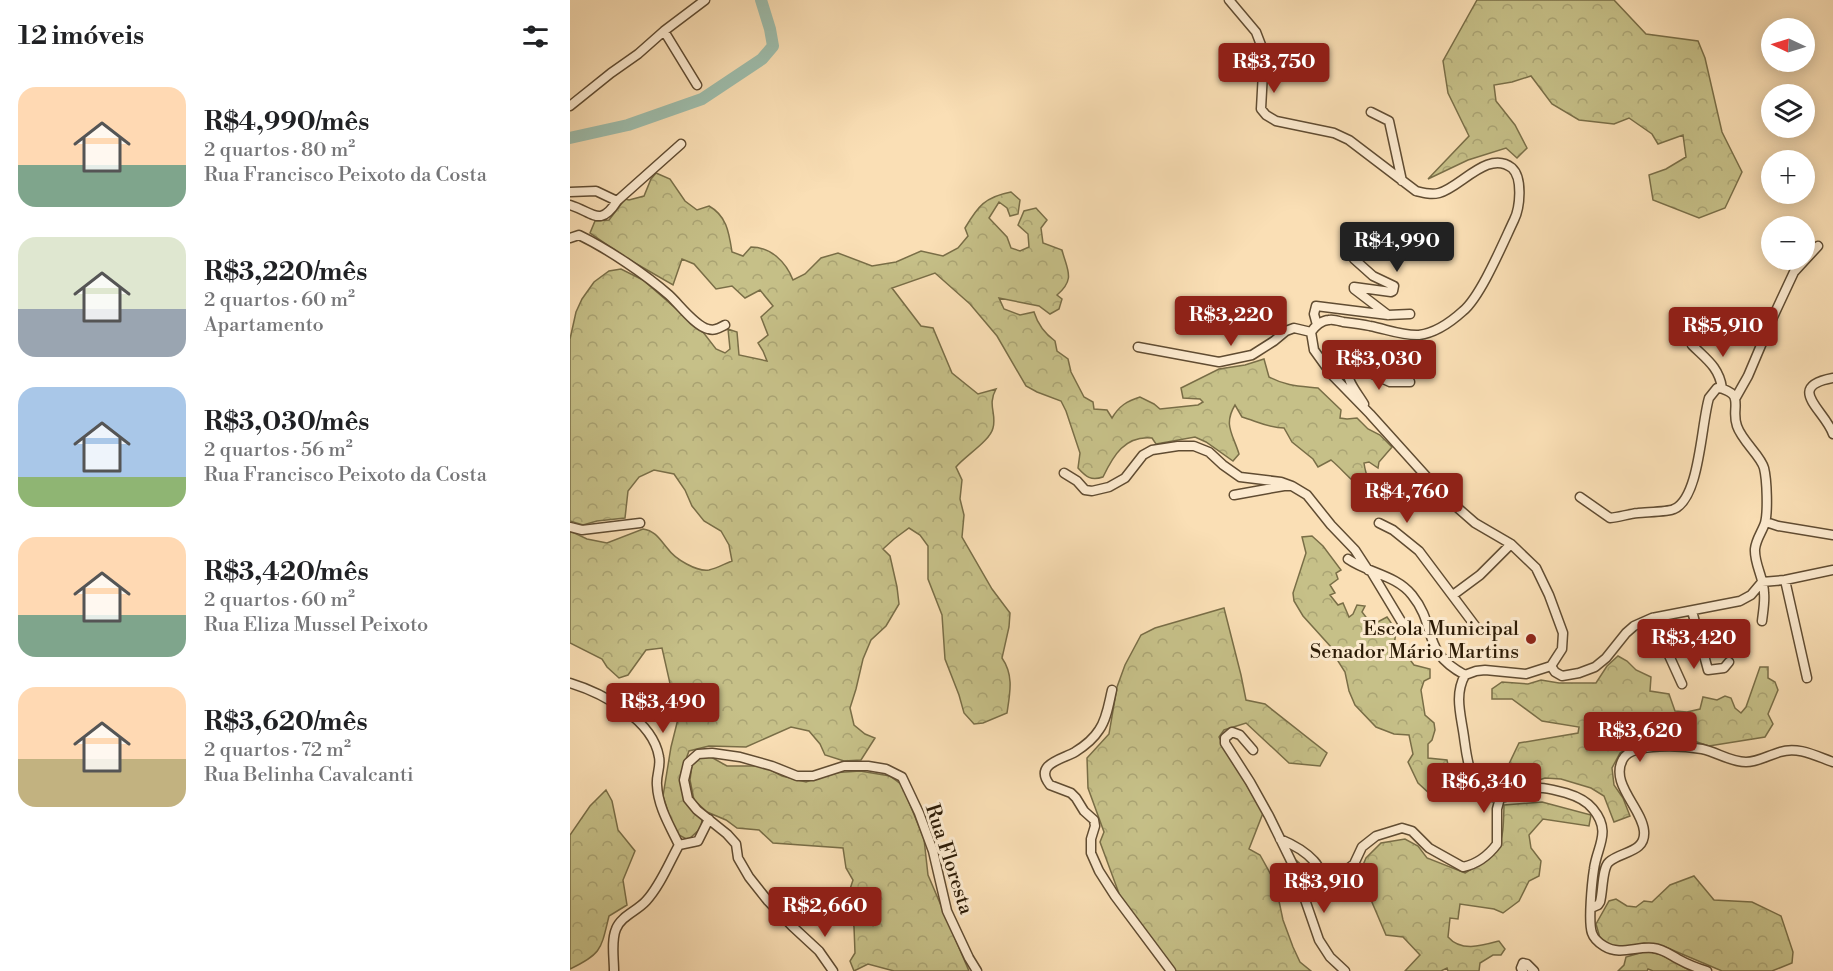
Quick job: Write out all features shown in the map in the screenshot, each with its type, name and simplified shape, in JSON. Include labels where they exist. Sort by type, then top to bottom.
[{"type":"street","points":[[570,106],[705,0]]},
{"type":"street","points":[[1138,347],[1219,362],[1252,355],[1286,331],[1294,328],[1314,328],[1329,320],[1367,325],[1405,334],[1419,335],[1431,332],[1465,310],[1477,294],[1516,216],[1520,196],[1517,176],[1511,168],[1498,163],[1487,164],[1440,193],[1426,194],[1416,191],[1349,140],[1334,133],[1276,121],[1266,115],[1261,109],[1263,72],[1261,45],[1256,32],[1229,0]]},
{"type":"street","points":[[664,31],[697,86]]},
{"type":"street","points":[[1371,112],[1389,121],[1402,181]]},
{"type":"street","points":[[570,205],[597,216],[605,216],[617,201],[681,144]]},
{"type":"street","points":[[570,192],[596,191],[617,201]]},
{"type":"street","points":[[570,238],[579,235],[626,264],[668,294],[707,329],[717,329],[725,324]]},
{"type":"street","points":[[1762,621],[1764,592],[1755,549],[1758,536],[1766,522],[1767,485],[1764,465],[1748,446],[1737,427],[1734,413],[1735,399],[1748,376],[1768,326],[1794,272],[1818,246]]},
{"type":"street","points":[[1354,259],[1373,276],[1394,286],[1391,292],[1354,287],[1388,315]]},
{"type":"street","points":[[1410,314],[1388,315],[1316,306],[1314,350],[1332,375],[1443,495],[1475,524],[1511,544],[1536,568],[1563,633],[1562,649],[1551,666],[1526,674],[1485,670],[1465,675],[1460,683],[1458,694],[1472,776],[1477,786],[1487,794],[1500,798],[1523,789],[1545,788],[1574,795],[1584,801],[1600,820],[1603,832],[1594,868],[1591,908],[1591,927],[1595,939],[1610,949],[1662,950],[1707,971]]},
{"type":"street","points":[[1692,345],[1716,369],[1722,388]]},
{"type":"street","points":[[1370,414],[1351,383],[1347,374],[1348,366],[1355,366],[1390,382],[1410,382]]},
{"type":"street","points":[[1833,378],[1816,382],[1811,386],[1809,394],[1812,403],[1824,416],[1833,434]]},
{"type":"street","points":[[1580,497],[1610,518],[1669,511],[1683,504],[1696,472],[1709,398],[1717,388],[1722,388],[1735,399]]},
{"type":"street","points":[[1064,473],[1077,481],[1085,490],[1092,491],[1109,487],[1125,478],[1143,455],[1152,450],[1194,446],[1209,452],[1240,477],[1281,482],[1292,486],[1307,495],[1331,525],[1355,549],[1407,631]]},
{"type":"street","points":[[1234,495],[1292,486]]},
{"type":"street","points":[[1766,522],[1833,535]]},
{"type":"street","points":[[570,527],[582,530],[640,523]]},
{"type":"street","points":[[1379,523],[1393,530],[1419,550],[1476,627]]},
{"type":"street","points":[[1454,595],[1480,575],[1511,544]]},
{"type":"street","points":[[1348,559],[1360,568],[1401,584],[1418,604],[1434,648],[1450,667],[1465,675]]},
{"type":"street","points":[[1551,666],[1562,676],[1571,676],[1595,667],[1634,626],[1652,618],[1740,601],[1751,595],[1762,582],[1785,580],[1833,570]]},
{"type":"street","points":[[1785,580],[1807,678]]},
{"type":"street","points":[[1692,611],[1708,670],[1724,668],[1729,662]]},
{"type":"street","points":[[1652,618],[1682,684]]},
{"type":"street","points":[[570,683],[613,702],[641,723],[654,743],[659,756],[658,794],[663,812],[679,845]]},
{"type":"street","points":[[1112,690],[1099,730],[1078,750],[1052,762],[1045,774],[1050,785],[1071,793],[1094,820],[1091,853],[1099,871],[1171,971]]},
{"type":"street","points":[[1253,750],[1240,735],[1232,732],[1225,738],[1225,742],[1250,782],[1293,865],[1319,940],[1330,957],[1345,971]]},
{"type":"street","points":[[1591,908],[1600,902],[1608,862],[1636,849],[1642,840],[1644,832],[1641,818],[1622,785],[1620,771],[1623,758],[1632,750],[1671,746],[1702,749],[1745,762],[1784,750],[1799,750],[1833,762]]},
{"type":"street","name":"Rua Floresta","points":[[832,971],[819,951],[768,902],[749,877],[738,858],[736,844],[697,810],[688,799],[684,780],[688,763],[698,753],[740,757],[797,776],[813,777],[844,766],[868,766],[886,769],[902,777],[933,851],[947,911],[977,971]]},
{"type":"street","points":[[1280,839],[1291,843],[1306,855],[1327,877],[1341,874],[1354,864],[1362,847],[1376,836],[1402,828],[1412,831],[1429,848],[1463,867],[1474,865],[1497,844],[1497,809],[1500,798]]},
{"type":"street","points":[[614,971],[615,930],[621,921],[645,902],[654,891],[679,845],[698,841],[709,819]]},
{"type":"street","points":[[1523,971],[1521,968],[1523,963],[1534,971]]},
{"type":"green space","points":[[1477,0],[1614,0],[1646,34],[1698,41],[1705,58],[1722,132],[1742,172],[1725,208],[1699,218],[1653,200],[1649,175],[1666,169],[1686,157],[1683,135],[1658,144],[1652,134],[1629,118],[1614,124],[1579,120],[1552,104],[1531,76],[1494,85],[1496,101],[1515,125],[1527,148],[1517,158],[1506,148],[1468,160],[1428,179],[1469,136],[1448,93],[1443,61]]},
{"type":"green space","points":[[656,173],[670,179],[685,201],[697,210],[709,206],[720,215],[728,232],[732,252],[743,256],[751,247],[765,250],[782,262],[793,280],[805,274],[821,258],[838,253],[872,266],[896,262],[921,251],[943,256],[958,248],[968,236],[965,228],[983,204],[1011,192],[1020,200],[1018,214],[1010,216],[1007,208],[999,202],[989,218],[1007,237],[1011,248],[1020,251],[1029,247],[1028,234],[1018,225],[1024,211],[1036,208],[1047,220],[1041,228],[1043,243],[1062,250],[1068,269],[1068,279],[1057,295],[1062,299],[1059,309],[1050,314],[1039,306],[999,298],[1004,309],[1020,315],[1034,312],[1042,328],[1055,341],[1057,351],[1068,359],[1071,372],[1084,397],[1093,402],[1094,409],[1107,410],[1112,418],[1124,404],[1140,397],[1160,409],[1198,405],[1203,402],[1200,399],[1183,398],[1181,388],[1219,369],[1264,359],[1269,377],[1287,384],[1318,388],[1341,410],[1340,418],[1357,418],[1392,447],[1379,462],[1378,468],[1369,462],[1364,463],[1369,486],[1362,488],[1331,460],[1318,467],[1313,459],[1292,442],[1284,428],[1268,426],[1242,417],[1235,405],[1229,424],[1239,454],[1233,461],[1195,437],[1156,444],[1152,438],[1143,438],[1127,443],[1121,448],[1103,477],[1095,479],[1078,468],[1080,453],[1061,401],[1026,386],[997,336],[970,304],[935,273],[892,288],[921,326],[933,328],[952,373],[978,394],[996,389],[992,400],[994,423],[991,433],[956,467],[962,480],[960,499],[964,515],[962,537],[992,589],[1010,613],[1002,658],[1010,678],[1007,713],[983,723],[974,724],[964,713],[945,659],[942,615],[928,579],[928,546],[920,535],[909,528],[883,549],[890,556],[899,604],[886,626],[871,640],[863,659],[850,708],[854,725],[865,734],[875,738],[861,760],[844,761],[825,755],[820,744],[809,731],[791,727],[746,747],[709,746],[689,751],[681,773],[685,800],[702,819],[701,828],[688,840],[679,835],[671,821],[663,796],[678,719],[662,648],[646,650],[628,675],[619,678],[602,659],[570,643],[570,531],[587,539],[607,543],[643,529],[647,530],[657,536],[681,561],[704,570],[732,561],[729,545],[721,531],[704,521],[692,506],[674,474],[654,470],[639,477],[628,491],[625,518],[583,525],[570,521],[570,339],[576,312],[594,282],[609,271],[621,269],[643,280],[703,332],[716,349],[725,353],[730,349],[728,329],[737,332],[739,355],[767,361],[758,343],[768,335],[761,317],[773,306],[760,290],[745,298],[732,286],[716,289],[694,264],[682,259],[673,285],[628,259],[590,233],[595,221],[609,220],[625,199],[644,196]]},
{"type":"green space","points":[[1312,536],[1323,546],[1341,570],[1336,573],[1338,579],[1330,585],[1335,593],[1330,595],[1338,605],[1343,603],[1349,617],[1357,605],[1365,606],[1362,612],[1372,625],[1387,617],[1395,633],[1393,644],[1395,654],[1405,653],[1414,665],[1430,669],[1430,678],[1424,681],[1421,690],[1425,715],[1434,723],[1435,730],[1428,744],[1428,758],[1447,760],[1450,774],[1443,784],[1430,794],[1418,783],[1408,762],[1413,754],[1409,735],[1394,734],[1376,727],[1355,705],[1345,672],[1331,647],[1303,616],[1294,601],[1293,593],[1306,553],[1302,537]]},
{"type":"green space","points":[[1224,608],[1246,700],[1265,704],[1327,753],[1320,766],[1289,763],[1246,723],[1224,730],[1219,737],[1263,813],[1249,849],[1260,855],[1275,882],[1283,920],[1293,947],[1300,962],[1311,971],[1174,971],[1121,899],[1100,842],[1104,832],[1088,788],[1087,758],[1109,734],[1117,687],[1125,665],[1141,635],[1155,628]]},
{"type":"green space","points":[[1618,656],[1636,670],[1651,677],[1650,691],[1669,694],[1675,711],[1687,712],[1700,709],[1703,697],[1717,700],[1725,696],[1731,698],[1735,708],[1741,713],[1746,707],[1760,667],[1768,667],[1768,678],[1775,682],[1778,690],[1768,714],[1773,724],[1765,737],[1709,746],[1688,739],[1635,743],[1620,753],[1612,768],[1614,785],[1623,798],[1630,816],[1614,822],[1604,796],[1591,788],[1561,779],[1545,778],[1503,792],[1497,789],[1519,743],[1578,733],[1579,727],[1542,721],[1512,699],[1492,699],[1492,689],[1502,682],[1528,684],[1541,680],[1559,683],[1596,683],[1607,666]]},
{"type":"green space","points":[[711,757],[727,766],[762,766],[782,776],[806,782],[831,773],[860,771],[890,776],[902,785],[924,839],[928,875],[969,971],[894,971],[868,964],[854,971],[850,961],[855,953],[854,927],[848,895],[853,880],[846,868],[843,848],[773,843],[759,830],[737,828],[726,820],[707,812],[694,800],[690,780],[692,765],[700,758]]},
{"type":"green space","points":[[606,790],[612,801],[618,830],[635,851],[623,880],[627,905],[609,916],[602,943],[594,954],[570,969],[570,835],[590,806]]},
{"type":"green space","points":[[1542,802],[1591,815],[1589,826],[1543,819],[1529,835],[1531,848],[1541,861],[1539,876],[1529,881],[1519,901],[1503,913],[1494,909],[1460,904],[1458,919],[1450,918],[1448,937],[1453,942],[1465,946],[1478,946],[1499,941],[1505,949],[1501,955],[1493,955],[1480,963],[1479,971],[1448,971],[1447,968],[1441,971],[1405,971],[1420,955],[1403,937],[1386,935],[1371,900],[1357,900],[1340,893],[1314,894],[1296,860],[1318,880],[1344,879],[1360,872],[1366,858],[1381,843],[1405,839],[1418,846],[1427,858],[1465,873],[1487,859],[1498,847],[1503,831],[1504,805]]},
{"type":"green space","points":[[1694,876],[1714,900],[1752,902],[1781,916],[1793,952],[1792,963],[1772,971],[1722,971],[1663,946],[1644,943],[1633,947],[1612,947],[1600,938],[1596,924],[1609,901],[1616,899],[1627,906],[1636,907],[1644,901],[1652,902],[1670,885]]},
{"type":"green space","points":[[1647,951],[1662,955],[1691,971],[1648,969],[1647,971],[1618,971],[1624,965],[1626,957]]},
{"type":"waterway","points":[[570,138],[628,125],[702,99],[762,59],[773,46],[761,0]]},
{"type":"place","name":"Escola Municipal Senador Mário Martins","points":[[1531,639]]}]
